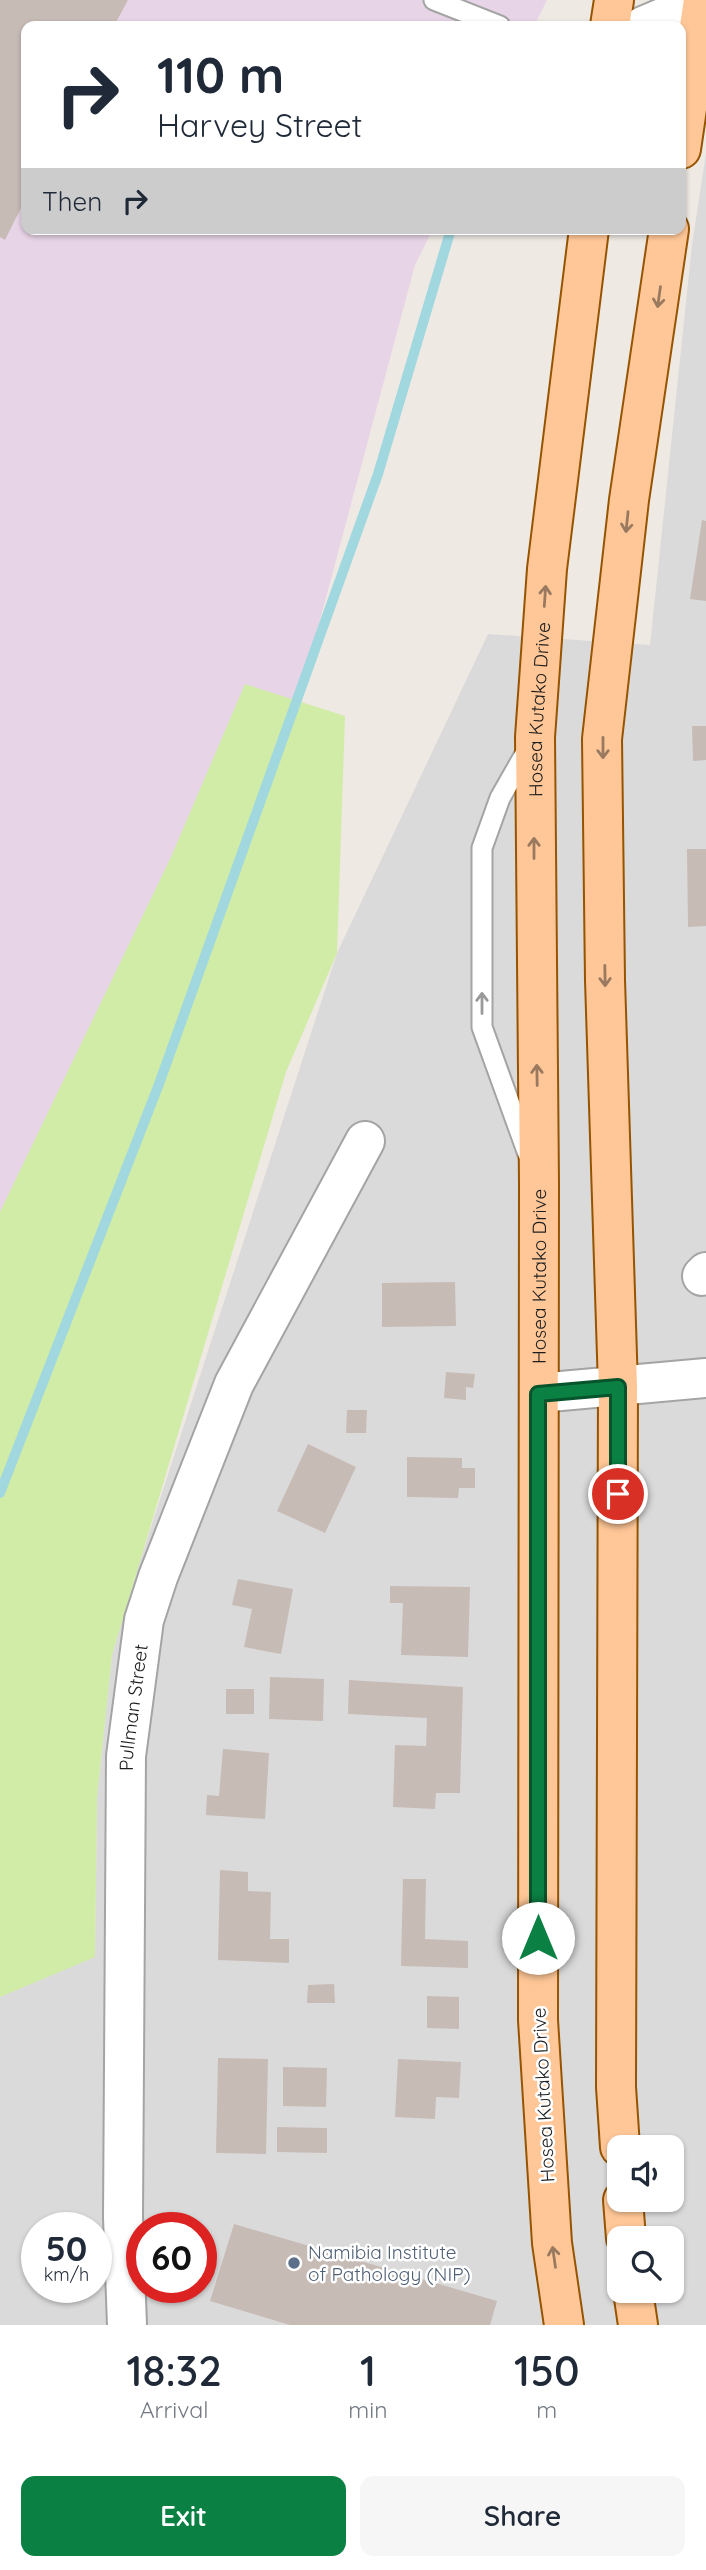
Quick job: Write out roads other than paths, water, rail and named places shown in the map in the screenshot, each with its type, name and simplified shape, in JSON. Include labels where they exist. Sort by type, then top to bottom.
[{"type":"main road","points":[[611,21],[614,0]]},
{"type":"main road","points":[[686,117],[704,4]]},
{"type":"main road","name":"Hosea Kutako Drive","points":[[564,2325],[552,2243],[538,2020],[539,1184],[535,737],[547,569],[588,235]]},
{"type":"main road","points":[[619,2135],[616,2087],[618,1387],[605,980],[603,739],[629,500],[668,235]]},
{"type":"main road","points":[[635,2303],[638,2325]]},
{"type":"street","points":[[655,21],[704,4]]},
{"type":"street","name":"Pullman Street","points":[[127,2325],[123,2217],[126,1756],[144,1620],[158,1577],[234,1384],[365,1141]]},
{"type":"street","points":[[538,1394],[706,1378]]},
{"type":"lane","points":[[434,0],[487,21]]},
{"type":"lane","points":[[535,737],[500,799],[482,848],[482,1027],[539,1184]]},
{"type":"waterway","points":[[0,1493],[159,1084],[378,474],[449,235]]},
{"type":"place","name":"Namibia Institute of Pathology (NIP)","points":[[294,2263]]}]
